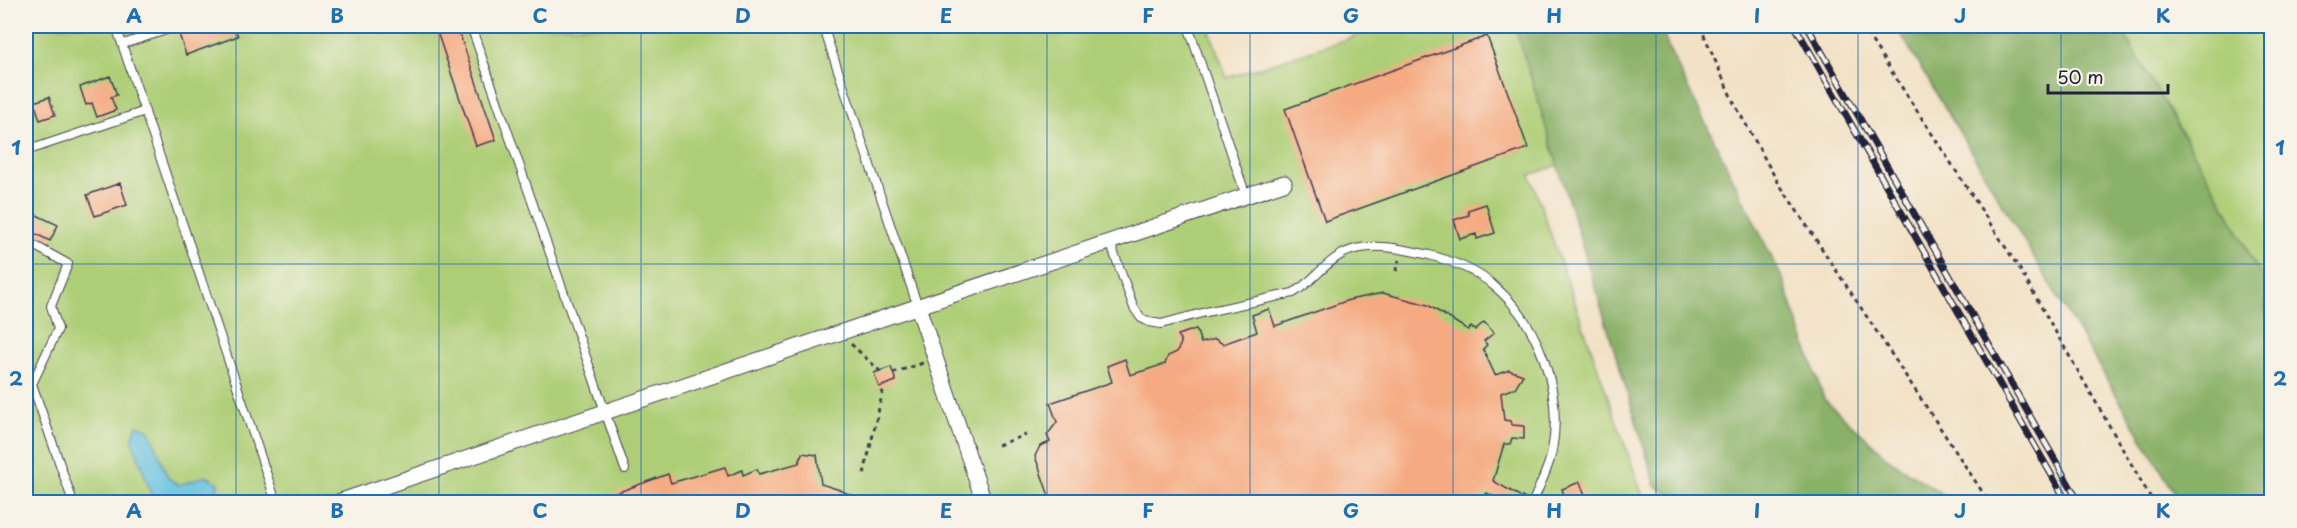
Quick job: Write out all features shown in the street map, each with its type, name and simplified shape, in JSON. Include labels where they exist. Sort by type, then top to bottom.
[{"type":"street","points":[[340,502],[1284,183]]},
{"type":"street","points":[[918,306],[984,502]]},
{"type":"lane","points":[[116,26],[276,502]]},
{"type":"lane","points":[[123,44],[179,26]]},
{"type":"lane","points":[[471,26],[624,469]]},
{"type":"lane","points":[[823,26],[918,306]]},
{"type":"lane","points":[[1188,26],[1246,196]]},
{"type":"lane","points":[[26,151],[145,111]]},
{"type":"lane","points":[[26,241],[68,264],[51,306],[58,329],[32,384],[73,502]]},
{"type":"lane","points":[[1110,242],[1134,308],[1141,318],[1161,324],[1293,293],[1304,287],[1330,263],[1351,251],[1361,249],[1390,246],[1449,259],[1494,285],[1521,315],[1543,354],[1555,406],[1552,452],[1533,502]]},
{"type":"path","points":[[1700,26],[1733,101],[1776,178],[1989,502]]},
{"type":"path","points":[[1862,26],[2019,268],[2153,502]]},
{"type":"path","points":[[1396,271],[1400,258]]},
{"type":"path","points":[[839,333],[880,371]]},
{"type":"path","points":[[893,373],[936,359]]},
{"type":"path","points":[[864,474],[884,386]]},
{"type":"path","points":[[998,445],[1026,435]]},
{"type":"green space","points":[[26,26],[1208,26],[1227,78],[1387,26],[1547,26],[1591,154],[1530,175],[1645,502],[26,502]]},
{"type":"green space","points":[[1515,26],[1661,26],[1668,47],[1784,282],[1824,399],[1891,461],[1955,502],[1681,502],[1656,486]]},
{"type":"green space","points":[[1896,26],[2119,26],[2222,201],[2267,288],[2265,310],[2272,321],[2271,502],[2180,502]]},
{"type":"green space","points":[[2119,26],[2271,26],[2271,321],[2265,310],[2267,288],[2222,201]]},
{"type":"water","points":[[137,425],[150,430],[168,478],[179,485],[206,476],[219,483],[214,496],[196,502],[154,502],[132,439]]},
{"type":"building","points":[[204,26],[234,26],[238,36],[186,55],[179,34]]},
{"type":"building","points":[[435,26],[457,26],[496,140],[476,146]]},
{"type":"building","points":[[1487,36],[1528,148],[1325,221],[1285,109]]},
{"type":"building","points":[[110,76],[117,95],[111,97],[116,110],[97,117],[92,103],[86,105],[80,87]]},
{"type":"building","points":[[49,97],[55,115],[40,120],[34,102]]},
{"type":"building","points":[[120,183],[127,205],[95,216],[87,195]]},
{"type":"building","points":[[1486,204],[1495,233],[1477,239],[1476,234],[1460,239],[1454,220],[1469,215],[1468,210]]},
{"type":"building","points":[[26,210],[58,225],[50,241],[26,229]]},
{"type":"building","points":[[1383,293],[1428,305],[1468,330],[1471,327],[1475,330],[1484,322],[1494,333],[1484,341],[1487,345],[1483,349],[1495,375],[1509,370],[1523,375],[1515,388],[1501,393],[1504,420],[1511,421],[1512,425],[1524,426],[1524,439],[1512,438],[1510,444],[1504,444],[1493,481],[1527,502],[1504,502],[1487,493],[1479,502],[1051,502],[1035,456],[1040,446],[1050,442],[1047,435],[1057,422],[1050,403],[1112,382],[1107,366],[1125,359],[1130,375],[1165,364],[1168,356],[1177,352],[1181,343],[1178,335],[1196,329],[1201,343],[1215,339],[1223,344],[1257,332],[1252,315],[1269,309],[1275,326],[1349,300]]},
{"type":"building","points":[[891,367],[896,381],[879,387],[874,373]]},
{"type":"building","points":[[802,453],[817,455],[821,484],[865,502],[594,501],[668,474],[671,483],[725,467],[728,476],[742,470],[743,475],[757,469],[759,474],[799,463]]},
{"type":"building","points":[[1580,482],[1587,502],[1566,502],[1562,489]]},
{"type":"railway","points":[[1795,26],[2067,502]]},
{"type":"railway","points":[[1807,26],[2079,502]]}]
